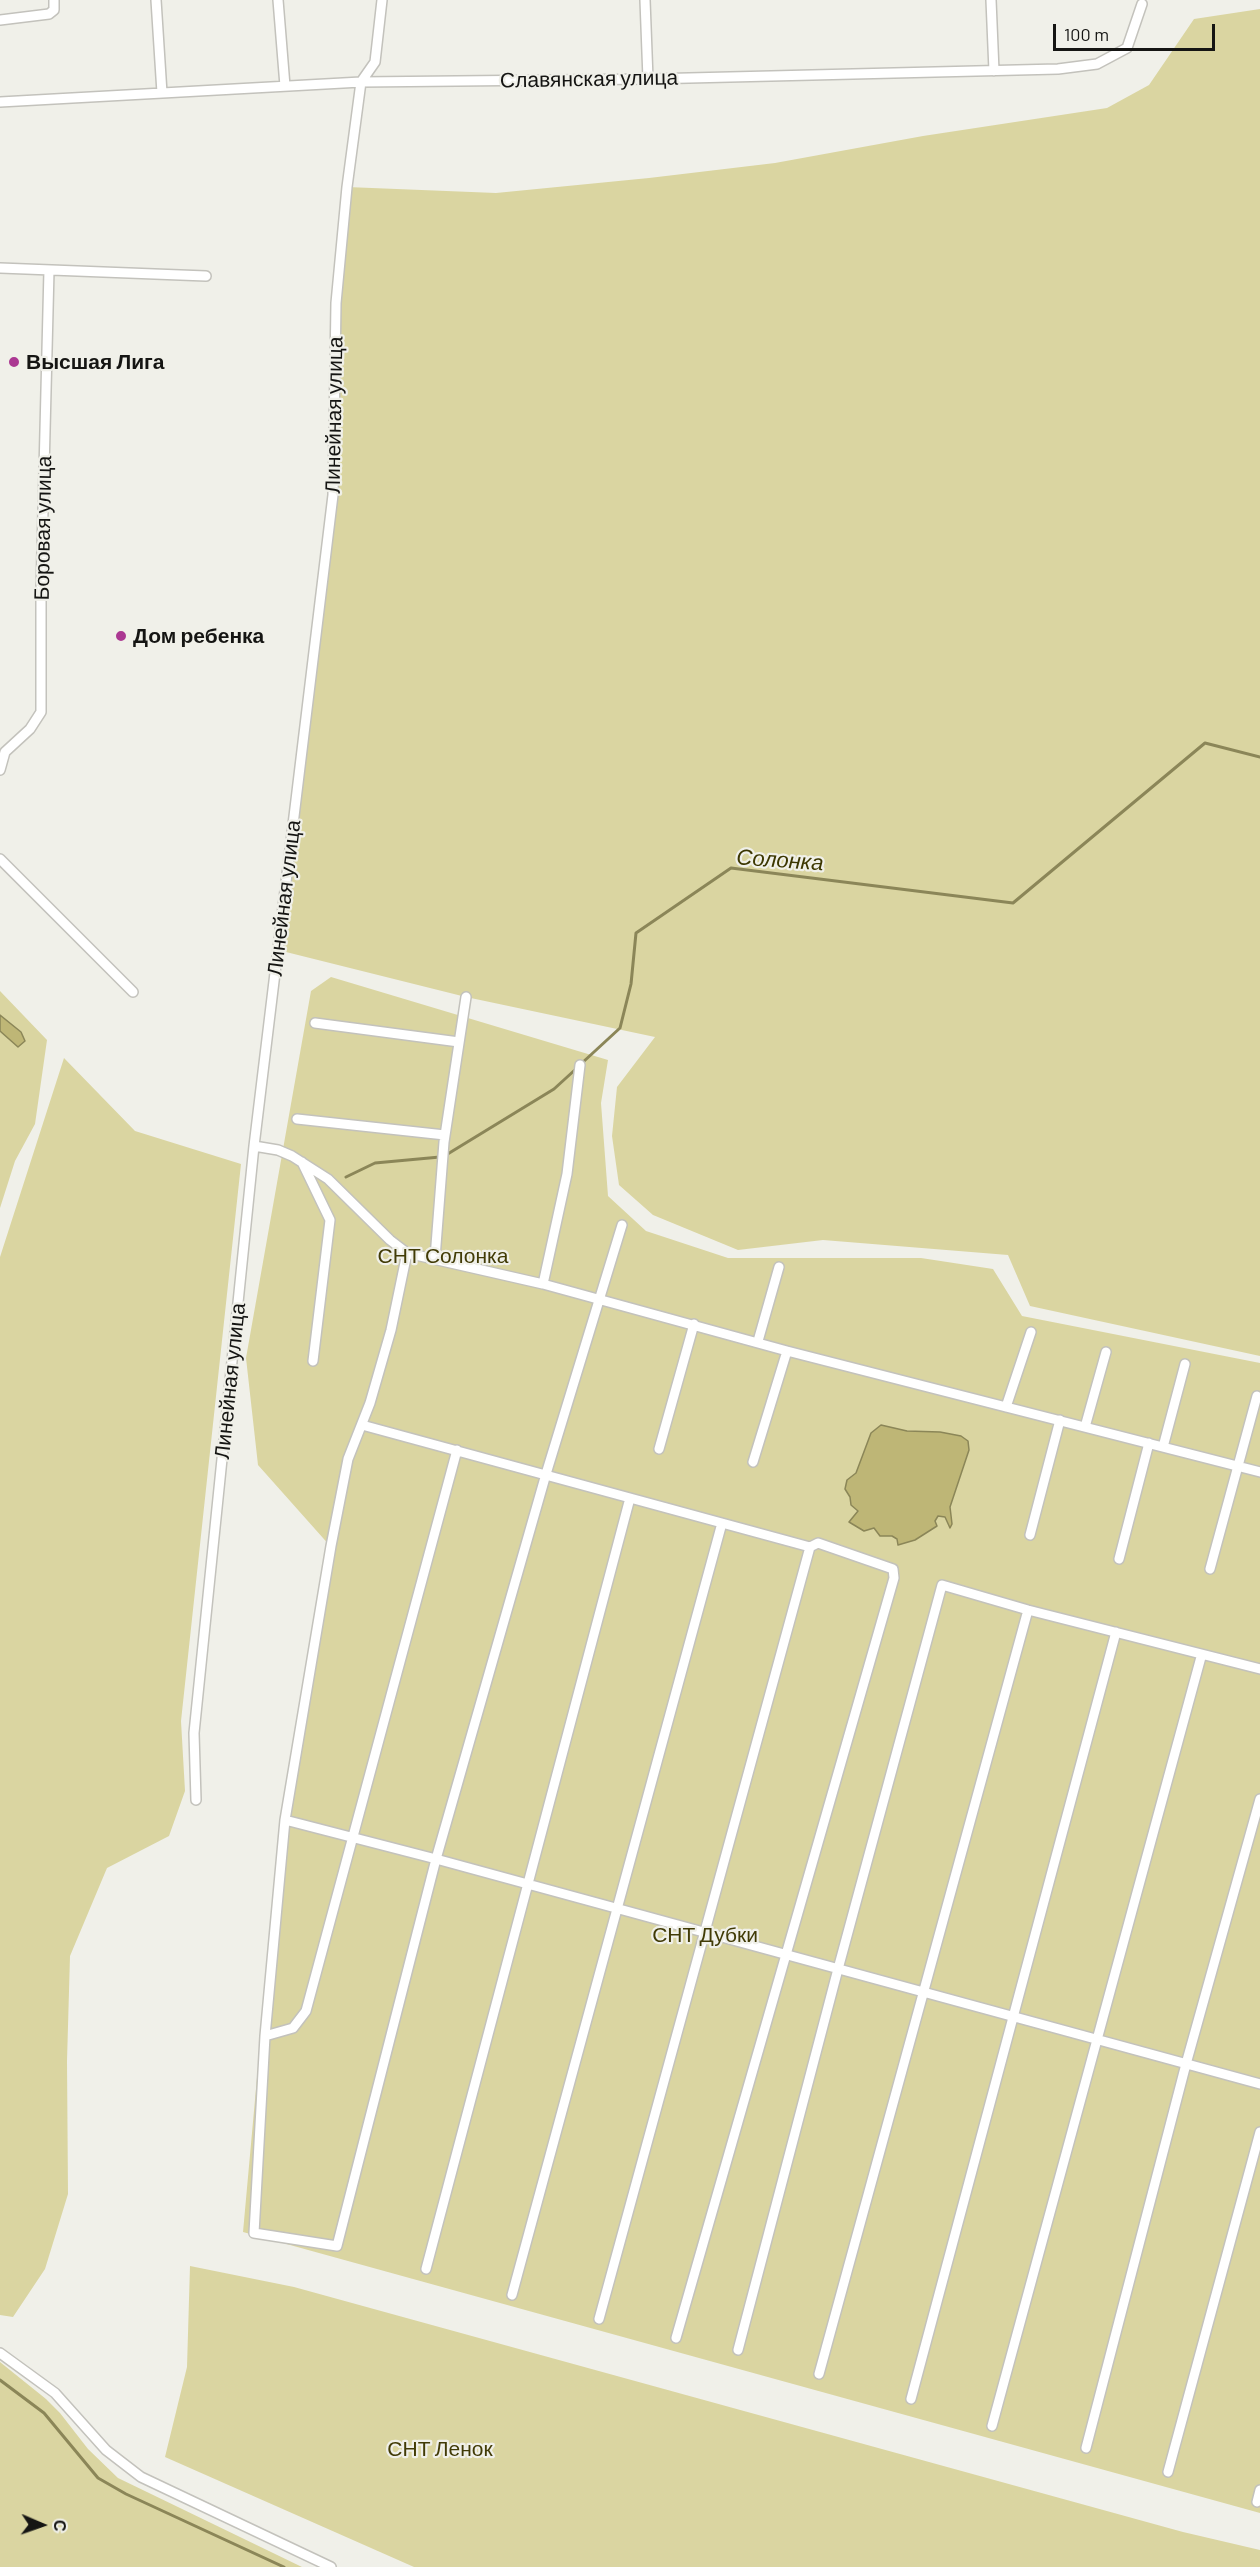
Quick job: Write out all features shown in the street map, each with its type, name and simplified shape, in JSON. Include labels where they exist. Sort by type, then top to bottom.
[{"type":"street","points":[[0,20],[49,14],[54,10],[54,0]]},
{"type":"street","points":[[156,0],[162,93]]},
{"type":"street","points":[[278,0],[285,86]]},
{"type":"street","name":"Линейная улица","points":[[196,1800],[194,1733],[254,1146],[333,495],[336,303],[346,187],[361,82],[375,62],[382,0]]},
{"type":"street","points":[[645,0],[648,79]]},
{"type":"street","points":[[991,0],[994,71]]},
{"type":"street","name":"Славянская улица","points":[[0,102],[361,82],[648,79],[1058,69],[1097,64],[1127,48],[1142,4]]},
{"type":"street","points":[[0,268],[206,276]]},
{"type":"street","name":"Боровая улица","points":[[0,770],[5,752],[30,729],[41,712],[41,591],[50,270]]},
{"type":"street","points":[[0,859],[133,992]]},
{"type":"street","points":[[435,1258],[445,1135],[466,997]]},
{"type":"street","points":[[315,1023],[459,1042]]},
{"type":"street","points":[[543,1284],[567,1174],[580,1065]]},
{"type":"street","points":[[297,1119],[445,1135]]},
{"type":"street","points":[[254,1146],[278,1150],[301,1160],[328,1179],[390,1240],[407,1253],[543,1284],[758,1341],[787,1351],[1260,1472]]},
{"type":"street","points":[[301,1160],[330,1220],[313,1361]]},
{"type":"street","points":[[407,1253],[391,1330],[362,1425],[348,1459],[333,1536],[285,1820],[265,2036],[254,2233],[337,2246],[436,1859],[546,1474],[622,1225]]},
{"type":"street","points":[[758,1341],[779,1267]]},
{"type":"street","points":[[658,1449],[694,1324]]},
{"type":"street","points":[[1005,1407],[1031,1332]]},
{"type":"street","points":[[753,1462],[787,1351]]},
{"type":"street","points":[[1085,1427],[1106,1352]]},
{"type":"street","points":[[1163,1447],[1185,1364]]},
{"type":"street","points":[[1210,1569],[1257,1396]]},
{"type":"street","points":[[1030,1535],[1060,1420]]},
{"type":"street","points":[[362,1425],[810,1547],[818,1544],[890,1566],[893,1569],[894,1578],[676,2338]]},
{"type":"street","points":[[1119,1559],[1149,1443]]},
{"type":"street","points":[[265,2036],[293,2028],[306,2011],[457,1450]]},
{"type":"street","points":[[426,2269],[630,1498]]},
{"type":"street","points":[[512,2295],[722,1523]]},
{"type":"street","points":[[599,2319],[810,1547]]},
{"type":"street","points":[[738,2350],[837,1969],[942,1585],[1028,1610],[1260,1669]]},
{"type":"street","points":[[819,2374],[1028,1610]]},
{"type":"street","points":[[911,2399],[1116,1632]]},
{"type":"street","points":[[992,2426],[1201,1657]]},
{"type":"street","points":[[1086,2448],[1186,2064],[1260,1799]]},
{"type":"street","points":[[285,1820],[528,1884],[1260,2085]]},
{"type":"street","points":[[1168,2472],[1260,2132]]},
{"type":"street","points":[[0,2353],[55,2392],[106,2450],[141,2477],[331,2567]]},
{"type":"street","points":[[1257,2502],[1260,2490]]},
{"type":"green space","points":[[1260,9],[1260,1356],[1030,1306],[1008,1255],[823,1240],[738,1250],[653,1215],[619,1185],[612,1136],[617,1087],[655,1037],[466,997],[278,950],[333,495],[336,303],[347,187],[496,193],[649,178],[775,163],[923,136],[1107,108],[1149,85],[1194,19]]},
{"type":"green space","name":"СНТ Дубки","points":[[331,977],[608,1060],[601,1103],[608,1196],[646,1231],[728,1258],[921,1258],[993,1269],[1022,1316],[1260,1363],[1260,2513],[243,2232],[277,1857],[331,1547],[258,1465],[246,1358],[311,991]]},
{"type":"green space","points":[[0,991],[47,1040],[35,1124],[15,1161],[0,1208]]},
{"type":"green space","points":[[64,1058],[135,1131],[241,1164],[181,1721],[185,1791],[169,1836],[107,1868],[70,1956],[67,2061],[68,2194],[45,2269],[13,2317],[0,2315],[0,1257]]},
{"type":"green space","name":"СНТ Ленок","points":[[190,2266],[294,2287],[1183,2532],[1260,2550],[1260,2567],[414,2567],[165,2457],[187,2367]]},
{"type":"green space","points":[[0,2362],[46,2399],[88,2449],[118,2478],[302,2567],[0,2567]]},
{"type":"shaded area","points":[[0,1015],[21,1032],[25,1041],[18,1047],[0,1031]]},
{"type":"shaded area","points":[[881,1425],[907,1431],[940,1432],[961,1436],[968,1441],[969,1450],[950,1507],[952,1524],[950,1528],[945,1517],[938,1516],[935,1521],[937,1526],[915,1540],[898,1545],[897,1539],[892,1536],[880,1536],[874,1528],[864,1531],[849,1522],[858,1511],[851,1505],[850,1497],[845,1489],[847,1480],[856,1473],[871,1433]]},
{"type":"waterway","name":"Солонка","points":[[582,1063],[620,1028],[631,984],[636,933],[731,868],[1013,903],[1205,743],[1260,757]]},
{"type":"waterway","name":"Солонка","points":[[446,1155],[554,1089],[577,1068]]},
{"type":"waterway","name":"Солонка","points":[[346,1177],[375,1163],[440,1157]]},
{"type":"waterway","points":[[0,2380],[44,2413],[98,2478],[126,2494],[284,2567]]},
{"type":"place","name":"Высшая Лига","points":[[14,362]]},
{"type":"place","name":"Дом ребенка","points":[[121,636]]},
{"type":"park label","name":"СНТ Солонка","points":[[443,1256]]}]
